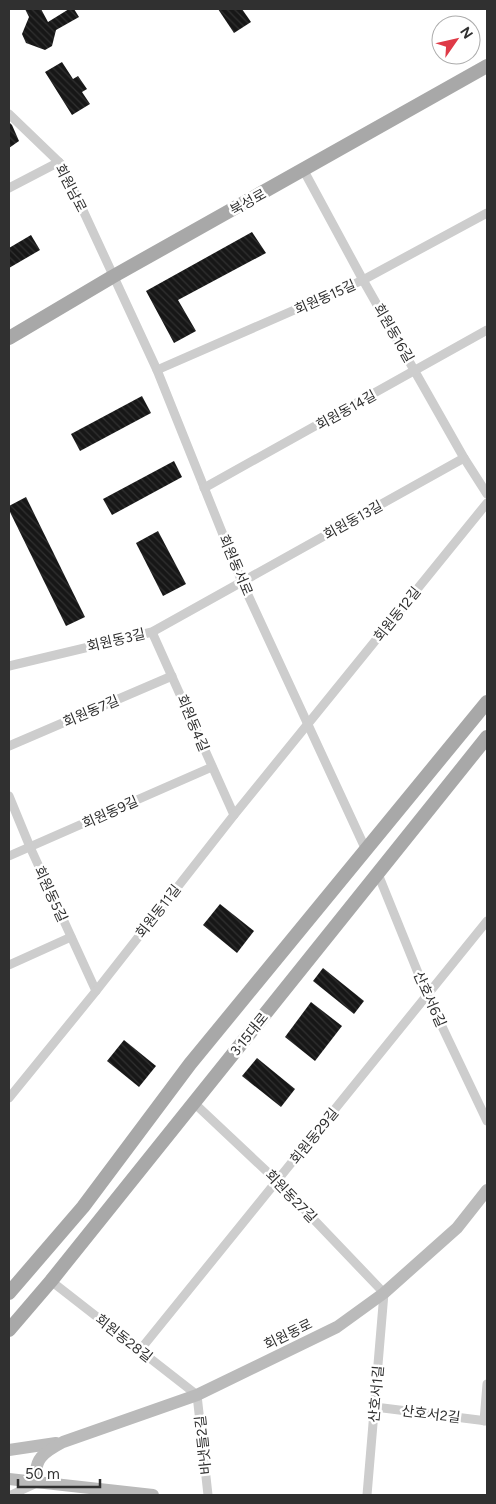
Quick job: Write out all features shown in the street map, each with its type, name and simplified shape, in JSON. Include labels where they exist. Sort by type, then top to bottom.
[{"type":"main road","name":"북성로","points":[[9,338],[112,277],[487,66]]},
{"type":"main road","name":"3·15대로","points":[[9,1293],[83,1207],[190,1064],[487,702]]},
{"type":"main road","name":"3·15대로","points":[[9,1330],[51,1281],[487,737]]},
{"type":"main road","name":"회원동로","points":[[63,1442],[198,1395],[337,1327],[384,1293],[457,1228],[487,1190]]},
{"type":"main road","points":[[9,1450],[63,1442]]},
{"type":"main road","points":[[39,1482],[36,1476],[37,1464],[46,1451],[63,1442]]},
{"type":"main road","points":[[9,1479],[153,1495]]},
{"type":"street","name":"회원남로","points":[[9,114],[62,165],[112,277]]},
{"type":"street","points":[[9,188],[59,162]]},
{"type":"street","name":"회원동16길","points":[[304,170],[363,280],[464,458],[487,494]]},
{"type":"street","name":"회원동15길","points":[[157,370],[363,280],[487,213]]},
{"type":"street","name":"회원동서로","points":[[112,277],[157,370],[242,582],[366,850]]},
{"type":"street","name":"회원동14길","points":[[204,488],[487,330]]},
{"type":"street","name":"회원동13길","points":[[242,582],[464,458]]},
{"type":"street","name":"회원동12길","points":[[307,724],[487,502]]},
{"type":"street","name":"회원동3길","points":[[9,666],[152,632],[242,582]]},
{"type":"street","name":"회원동4길","points":[[152,632],[234,815]]},
{"type":"street","name":"회원동7길","points":[[9,746],[172,676]]},
{"type":"street","name":"회원동11길","points":[[9,1098],[307,724]]},
{"type":"street","name":"회원동9길","points":[[9,856],[212,767]]},
{"type":"street","name":"회원동5길","points":[[9,796],[30,847],[96,991]]},
{"type":"street","name":"산호서6길","points":[[378,874],[427,996],[487,1121]]},
{"type":"street","name":"회원동29길","points":[[140,1350],[487,921]]},
{"type":"street","points":[[9,965],[72,937]]},
{"type":"street","name":"회원동27길","points":[[193,1102],[277,1181],[384,1293]]},
{"type":"street","name":"회원동28길","points":[[51,1281],[198,1395]]},
{"type":"street","name":"산호서1길","points":[[367,1495],[384,1293]]},
{"type":"street","points":[[485,1421],[487,1384]]},
{"type":"street","name":"바냇들2길","points":[[198,1395],[208,1495]]},
{"type":"street","name":"산호서2길","points":[[374,1407],[485,1421]]},
{"type":"street","points":[[11,1495],[39,1482]]},
{"type":"building","points":[[25,9],[41,9],[48,22],[69,9],[74,9],[79,17],[56,30],[52,46],[45,50],[26,43],[22,34],[29,17]]},
{"type":"building","points":[[218,9],[242,9],[251,22],[234,33]]},
{"type":"building","points":[[62,62],[73,79],[78,76],[87,89],[82,92],[90,104],[72,115],[45,72]]},
{"type":"building","points":[[9,122],[19,141],[9,148]]},
{"type":"building","points":[[252,232],[266,253],[178,300],[196,331],[174,343],[146,291]]},
{"type":"building","points":[[31,235],[40,250],[9,268],[9,248]]},
{"type":"building","points":[[142,396],[151,413],[80,451],[71,434]]},
{"type":"building","points":[[174,461],[182,477],[112,515],[103,499]]},
{"type":"building","points":[[26,497],[85,617],[66,626],[9,510],[9,506]]},
{"type":"building","points":[[158,531],[186,584],[163,596],[136,543]]},
{"type":"building","points":[[220,904],[254,931],[237,953],[203,925]]},
{"type":"building","points":[[323,968],[364,1001],[354,1014],[313,981]]},
{"type":"building","points":[[311,1002],[342,1026],[315,1061],[285,1037]]},
{"type":"building","points":[[124,1040],[156,1066],[139,1087],[107,1061]]},
{"type":"building","points":[[257,1058],[295,1089],[281,1107],[242,1076]]}]
